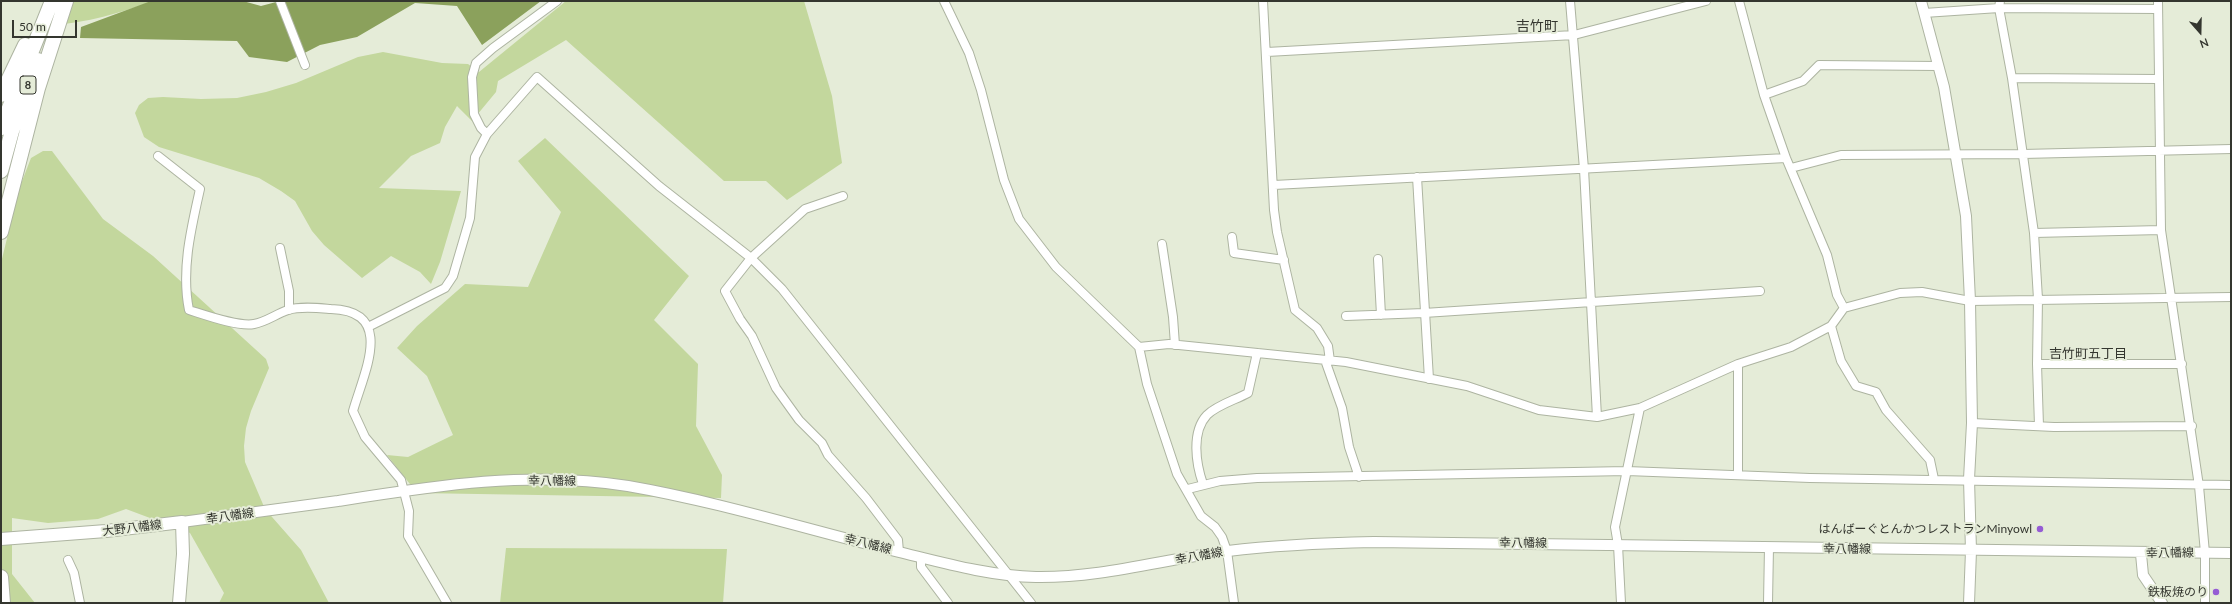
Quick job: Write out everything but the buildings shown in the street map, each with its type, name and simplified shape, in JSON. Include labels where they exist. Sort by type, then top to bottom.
[{"type":"highway","points":[[1,95],[48,1]]},
{"type":"highway","name":"8","points":[[1,128],[52,1]]},
{"type":"highway","points":[[1,232],[38,88],[65,1]]},
{"type":"highway","name":"8","points":[[1,171],[30,78],[65,1]]},
{"type":"highway","points":[[1,577],[3,603]]},
{"type":"main road","name":"大野八幡線","points":[[1,538],[106,531],[182,522]]},
{"type":"main road","points":[[179,603],[183,554],[182,522]]},
{"type":"street","points":[[280,1],[304,62]]},
{"type":"street","points":[[487,134],[474,114],[472,77],[476,63],[493,48],[556,1]]},
{"type":"street","points":[[944,1],[969,52],[981,90],[1004,180],[1019,219],[1056,267],[1139,347],[1147,384],[1177,474],[1188,489],[1201,516],[1215,527],[1222,537],[1227,551],[1234,603]]},
{"type":"street","points":[[1264,1],[1276,224],[1295,310],[1317,328],[1328,346],[1327,360],[1342,408],[1347,439],[1359,477]]},
{"type":"street","points":[[1570,1],[1584,169],[1597,417]]},
{"type":"street","points":[[1267,52],[1574,35],[1706,1]]},
{"type":"street","points":[[1739,1],[1764,95],[1786,158],[1827,255],[1837,294],[1844,308]]},
{"type":"street","points":[[1921,1],[1938,66],[1956,154],[1966,216],[1970,301],[1972,423],[1969,480],[1971,551],[1969,603]]},
{"type":"street","points":[[1924,13],[2000,5],[2158,5],[2158,79],[2162,151],[2161,230],[2192,426],[2205,553],[2205,603]]},
{"type":"street","points":[[2000,5],[2034,233],[2038,300],[2037,364],[2039,426]]},
{"type":"street","points":[[1764,95],[1803,81],[1819,65],[1938,66]]},
{"type":"street","points":[[370,326],[445,288],[453,276],[470,218],[475,157],[487,134],[537,77],[659,186],[751,258],[782,289],[1031,603]]},
{"type":"street","points":[[2012,78],[2158,79]]},
{"type":"street","points":[[1791,168],[1841,154],[2023,154],[2231,149]]},
{"type":"street","points":[[158,156],[200,190],[188,246],[186,298],[189,310],[240,324],[253,325],[289,310],[342,309],[362,318],[370,326],[372,342],[353,410],[366,437],[401,480],[405,490],[409,512],[408,536],[448,603]]},
{"type":"street","points":[[1274,185],[1786,158]]},
{"type":"street","points":[[1416,177],[1429,379]]},
{"type":"street","points":[[843,196],[805,209],[751,258],[725,291],[740,320],[752,336],[776,388],[799,420],[822,443],[828,456],[866,498],[898,540],[899,552]]},
{"type":"street","points":[[2034,233],[2161,230]]},
{"type":"street","points":[[1232,237],[1234,253],[1284,260]]},
{"type":"street","points":[[1162,244],[1173,317],[1175,345]]},
{"type":"street","points":[[280,248],[288,291],[289,310]]},
{"type":"street","points":[[1378,259],[1381,314]]},
{"type":"street","points":[[1346,316],[1424,313],[1760,291]]},
{"type":"street","points":[[1139,347],[1175,345],[1327,360],[1467,386],[1539,410],[1597,417],[1640,408],[1738,364],[1791,347],[1831,326],[1844,308],[1900,293],[1922,292],[1970,301],[2173,299],[2231,296]]},
{"type":"street","points":[[1831,326],[1841,361],[1856,386],[1876,392],[1886,410],[1930,460],[1934,479]]},
{"type":"street","points":[[1203,484],[1199,472],[1197,440],[1200,427],[1207,416],[1219,407],[1248,393],[1257,353]]},
{"type":"street","points":[[1738,364],[1738,475]]},
{"type":"street","points":[[2037,364],[2182,364]]},
{"type":"street","points":[[1621,603],[1618,545],[1615,527],[1640,408]]},
{"type":"street","points":[[1972,423],[2039,426],[2192,426]]},
{"type":"street","points":[[1188,489],[1203,484],[1257,478],[1626,471],[1810,478],[1934,479],[2199,486],[2231,485]]},
{"type":"street","name":"幸八幡線","points":[[182,522],[405,490],[513,480],[570,480],[626,485],[711,503],[921,558],[1010,575],[1036,577],[1089,575],[1227,551],[1314,544],[1374,542],[2141,554],[2231,553]]},
{"type":"street","points":[[1768,603],[1769,547]]},
{"type":"street","points":[[2141,554],[2143,575],[2162,603]]},
{"type":"street","points":[[921,558],[921,567],[948,603]]},
{"type":"street","points":[[68,560],[80,603]]},
{"type":"shaded area","points":[[46,1],[153,1],[103,17],[52,25],[43,13]]},
{"type":"shaded area","points":[[151,1],[243,1],[261,6],[280,1],[541,1],[482,45],[457,6],[415,3],[357,37],[320,45],[287,62],[249,57],[237,41],[80,38],[81,27]]},
{"type":"shaded area","points":[[566,1],[804,1],[832,96],[842,163],[787,200],[766,181],[724,181],[566,40],[498,81],[496,92],[472,121],[457,106],[445,127],[440,143],[411,156],[379,188],[461,191],[440,262],[431,284],[420,272],[391,256],[362,278],[324,245],[312,231],[295,201],[259,178],[159,147],[144,137],[135,113],[139,105],[148,98],[237,98],[266,92],[296,83],[358,57],[383,52],[442,63],[468,64],[479,72]]},
{"type":"shaded area","points":[[545,138],[689,276],[654,320],[698,364],[696,426],[722,475],[721,498],[417,493],[387,455],[408,457],[453,435],[427,376],[397,348],[417,326],[465,284],[528,287],[561,212],[518,161]]},
{"type":"shaded area","points":[[43,151],[52,151],[103,219],[153,256],[266,359],[269,368],[251,411],[246,428],[244,446],[245,462],[265,509],[301,550],[329,603],[219,603],[224,593],[190,533],[126,509],[98,519],[48,523],[12,518],[12,574],[35,603],[1,603],[1,263],[19,189],[31,158]]},
{"type":"shaded area","points":[[506,548],[727,549],[723,603],[500,603]]},
{"type":"place","name":"はんばーぐとんかつレストランMinyowl","points":[[2040,529]]},
{"type":"place","name":"鉄板焼のり","points":[[2216,592]]},
{"type":"district","name":"吉竹町","points":[[1537,26]]},
{"type":"district","name":"吉竹町五丁目","points":[[2088,354]]}]
